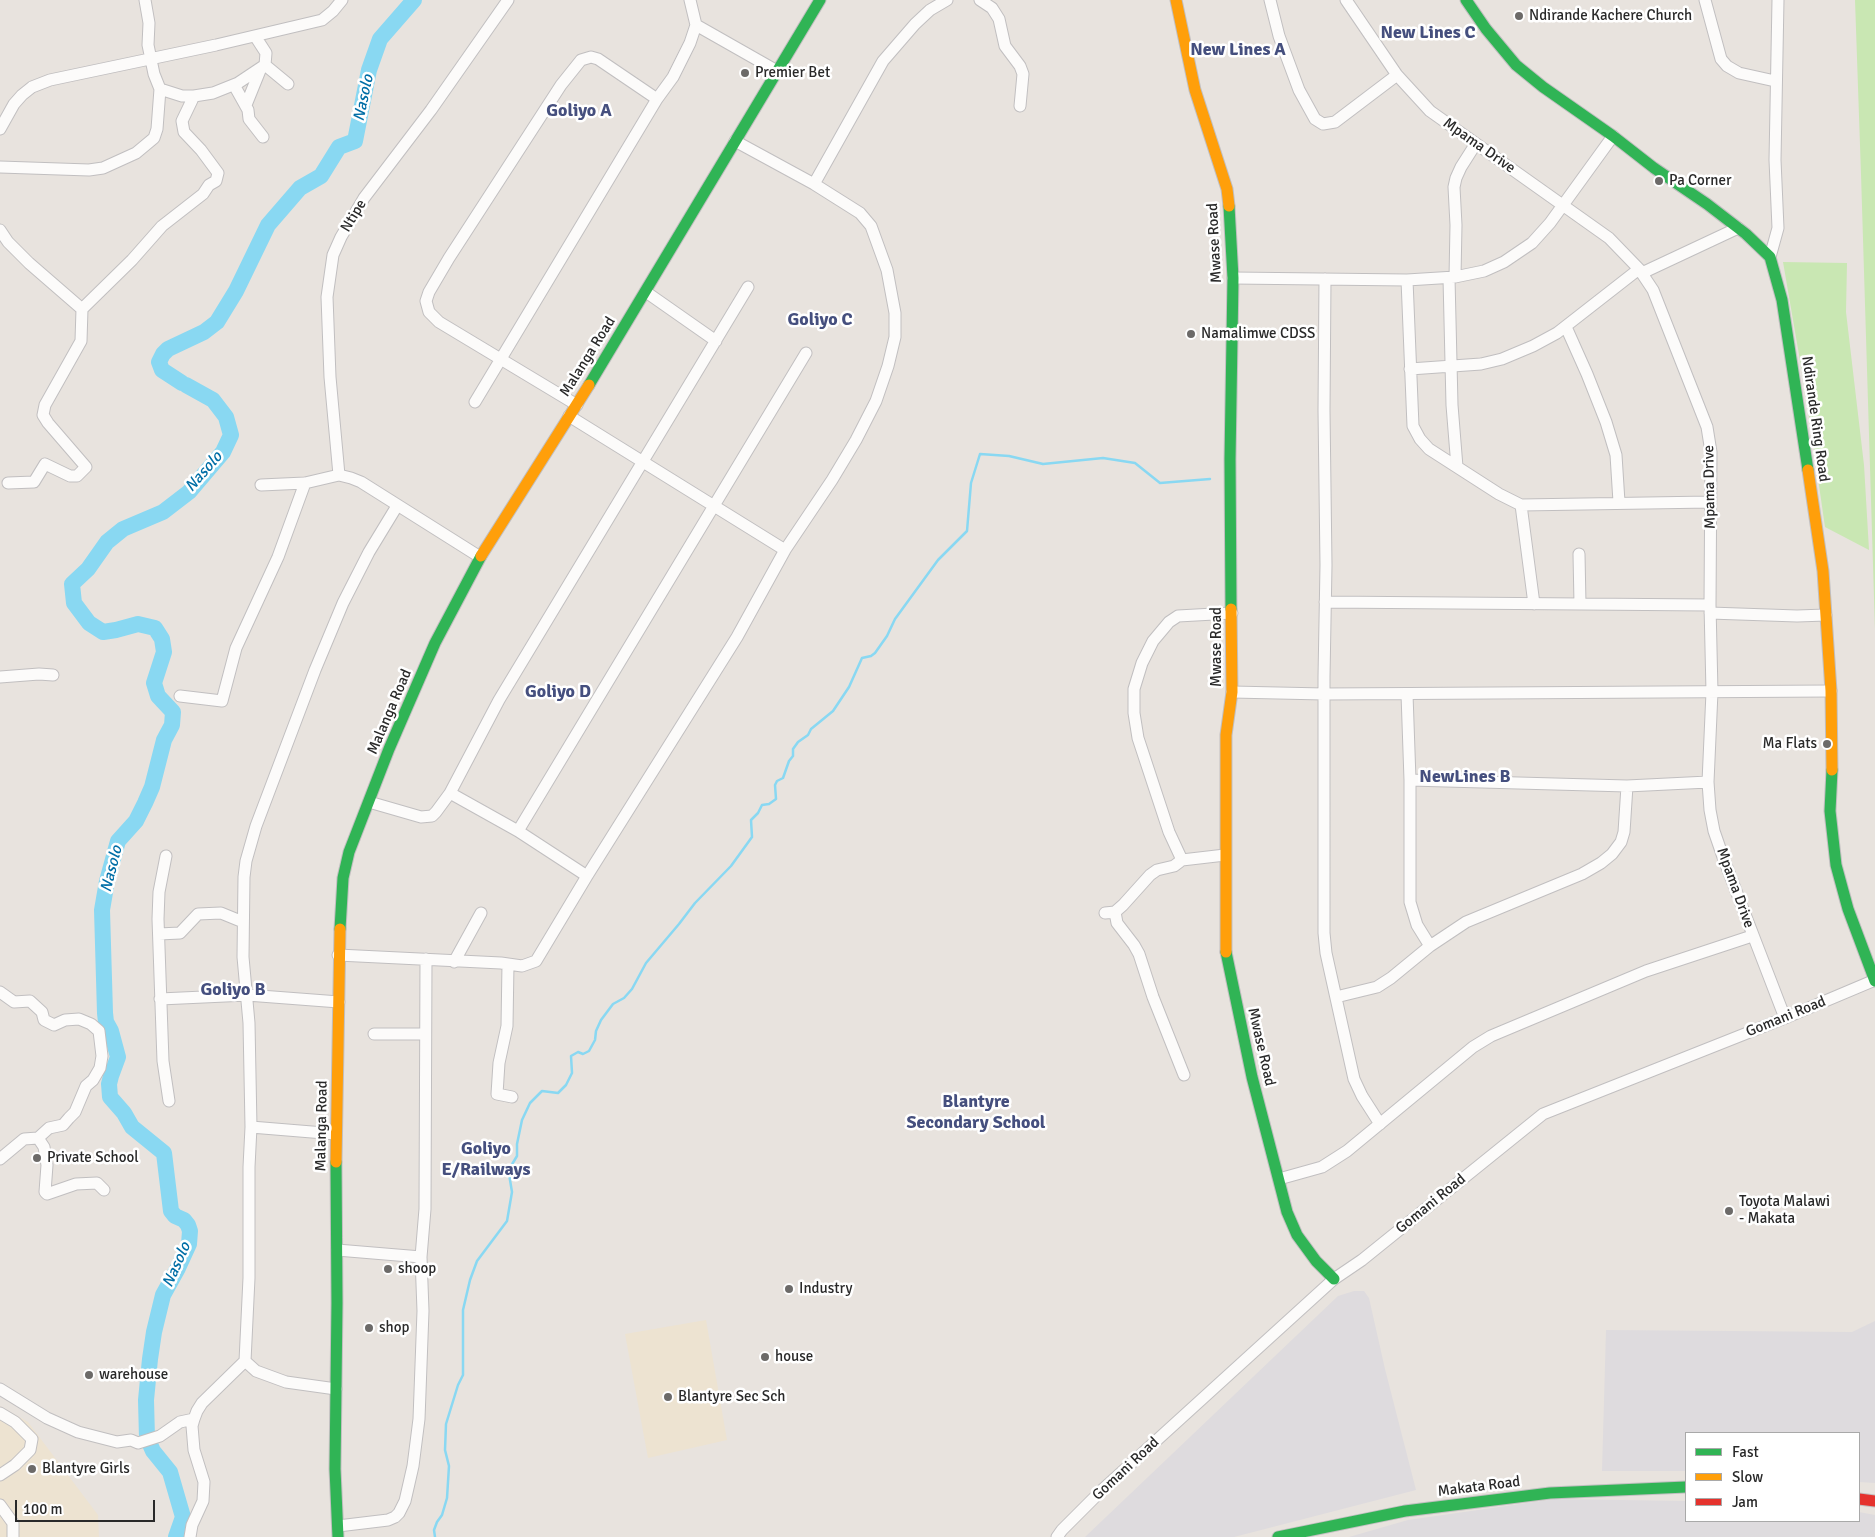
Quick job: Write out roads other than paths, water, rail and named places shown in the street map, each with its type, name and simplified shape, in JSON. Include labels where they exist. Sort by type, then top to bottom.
[{"type":"street","points":[[0,167],[89,170],[103,168],[136,153],[154,138],[157,129],[160,88],[150,58],[147,36],[149,23],[145,0]]},
{"type":"street","points":[[0,129],[14,104],[22,95],[32,87],[50,80],[322,20],[342,0]]},
{"type":"street","name":"Ntipe","points":[[339,475],[330,377],[327,296],[333,255],[341,237],[364,198],[431,110],[508,0]]},
{"type":"street","points":[[476,402],[673,77],[690,43],[696,25],[690,0]]},
{"type":"street","points":[[814,184],[883,61],[915,24],[930,10],[947,0]]},
{"type":"street","points":[[980,0],[992,8],[999,19],[1005,46],[1020,66],[1023,74],[1020,106]]},
{"type":"street","name":"Mwase Road","points":[[1176,0],[1195,90],[1227,189],[1233,278],[1230,459],[1232,692],[1226,735],[1227,778],[1224,855],[1226,958],[1252,1077],[1287,1212],[1297,1235],[1316,1261],[1334,1279]]},
{"type":"street","points":[[1270,0],[1279,36],[1298,90],[1315,119],[1319,122],[1323,124],[1335,122],[1397,75]]},
{"type":"street","name":"Mpama Drive","points":[[1346,0],[1397,75],[1430,111],[1475,145],[1608,238],[1640,271],[1653,290],[1706,427],[1712,452],[1710,502],[1712,692],[1708,782],[1710,810],[1714,832],[1752,936],[1785,1018]]},
{"type":"street","points":[[1466,0],[1493,38],[1516,65],[1654,168],[1707,204],[1756,242],[1770,256],[1778,228],[1775,160],[1778,0]]},
{"type":"street","points":[[1705,0],[1721,59],[1727,66],[1739,73],[1775,81]]},
{"type":"street","name":"Malanga Road","points":[[338,1531],[335,1469],[338,955],[343,878],[349,852],[435,643],[480,557],[577,405],[646,292],[817,1]]},
{"type":"street","points":[[696,25],[777,71]]},
{"type":"street","points":[[246,105],[275,31]]},
{"type":"street","points":[[255,36],[264,62],[288,84]]},
{"type":"street","points":[[577,405],[439,322],[429,312],[426,301],[429,292],[449,258],[561,85],[581,60],[591,57],[598,59],[658,99]]},
{"type":"street","points":[[160,88],[182,96],[213,93],[234,84],[264,62]]},
{"type":"street","points":[[234,84],[246,105],[249,119],[262,137]]},
{"type":"street","points":[[8,483],[34,482],[45,464],[70,476],[77,476],[86,467],[48,423],[44,415],[45,406],[81,341],[82,309],[132,260],[162,226],[203,194],[209,185],[216,181],[218,173],[201,150],[184,132],[182,121],[194,96]]},
{"type":"street","points":[[1233,278],[1407,280],[1452,278],[1484,271],[1517,254],[1532,243],[1550,223],[1613,136]]},
{"type":"street","points":[[338,955],[522,966],[536,961],[736,637],[785,550],[832,480],[856,440],[876,401],[888,366],[895,337],[895,312],[887,270],[871,226],[860,213],[814,184],[735,141]]},
{"type":"street","points":[[1457,467],[1451,366],[1452,278],[1456,226],[1454,187],[1461,167],[1475,145]]},
{"type":"street","points":[[1410,369],[1481,364],[1502,359],[1533,346],[1566,327],[1640,271],[1738,228]]},
{"type":"street","points":[[0,230],[8,242],[29,263],[82,309]]},
{"type":"street","name":"Ndirande Ring Road","points":[[1770,256],[1782,300],[1823,571],[1830,691],[1832,761],[1830,810],[1836,865],[1848,909],[1875,980]]},
{"type":"street","points":[[1325,279],[1324,933],[1326,953],[1354,1079],[1362,1096],[1380,1124]]},
{"type":"street","points":[[1407,280],[1413,426],[1429,449],[1499,494],[1521,505],[1710,502]]},
{"type":"street","points":[[368,802],[422,817],[436,812],[450,793],[499,700],[748,288]]},
{"type":"street","points":[[646,292],[716,341]]},
{"type":"street","points":[[1566,327],[1587,374],[1614,447],[1620,502]]},
{"type":"street","points":[[518,831],[806,353]]},
{"type":"street","points":[[569,416],[785,550]]},
{"type":"street","points":[[262,486],[305,483],[339,475],[362,482],[480,557]]},
{"type":"street","points":[[180,696],[222,701],[236,648],[278,557],[305,483]]},
{"type":"street","points":[[1521,505],[1534,604]]},
{"type":"street","points":[[190,1537],[192,1525],[203,1501],[204,1482],[194,1450],[192,1426],[194,1419],[202,1403],[245,1361],[249,1278],[248,1185],[251,1127],[249,1024],[243,957],[243,922],[244,876],[250,844],[292,729],[343,603],[369,552],[397,506]]},
{"type":"street","points":[[1579,554],[1580,604]]},
{"type":"street","points":[[1325,602],[1580,604],[1826,616]]},
{"type":"street","points":[[1182,860],[1164,816],[1138,738],[1134,713],[1134,689],[1142,663],[1153,641],[1170,622],[1178,616],[1232,614]]},
{"type":"street","points":[[0,677],[39,674],[53,675]]},
{"type":"street","points":[[1232,692],[1408,694],[1830,691]]},
{"type":"street","points":[[1408,694],[1410,902],[1417,924],[1430,946]]},
{"type":"street","points":[[1410,780],[1628,786],[1708,782]]},
{"type":"street","points":[[1336,997],[1377,987],[1430,946],[1466,922],[1582,874],[1601,863],[1612,854],[1621,842],[1624,832],[1628,786]]},
{"type":"street","points":[[450,793],[518,831],[587,876]]},
{"type":"street","points":[[1184,1075],[1153,997],[1139,954],[1110,912],[1133,896],[1150,875],[1157,870],[1174,866],[1182,860],[1224,855]]},
{"type":"street","points":[[166,856],[158,892],[163,1061],[169,1101]]},
{"type":"street","points":[[159,934],[180,933],[198,914],[221,913],[243,922]]},
{"type":"street","points":[[454,962],[481,913]]},
{"type":"street","points":[[1279,1180],[1322,1167],[1347,1151],[1473,1047],[1491,1036],[1646,971],[1752,936]]},
{"type":"street","points":[[338,1531],[388,1520],[399,1513],[405,1501],[413,1466],[419,1419],[423,1311],[421,1256],[425,1209],[426,959]]},
{"type":"street","points":[[508,964],[507,1026],[500,1063],[497,1094],[512,1096]]},
{"type":"street","name":"Gomani Road","points":[[1057,1537],[1102,1490],[1334,1279],[1362,1260],[1543,1114],[1785,1018],[1875,980]]},
{"type":"street","points":[[0,992],[14,1002],[30,1001],[42,1012],[44,1020],[54,1025],[65,1020],[79,1019],[91,1024],[99,1031],[102,1046],[100,1068],[93,1080],[86,1086],[75,1112],[63,1125],[49,1128],[38,1138],[24,1139],[0,1159]]},
{"type":"street","points":[[160,999],[247,995],[339,1002]]},
{"type":"street","points":[[374,1034],[425,1034]]},
{"type":"street","points":[[251,1127],[336,1134]]},
{"type":"street","points":[[38,1138],[44,1147],[47,1165],[45,1192],[47,1194],[76,1184],[97,1183],[104,1190]]},
{"type":"street","points":[[337,1250],[421,1256]]},
{"type":"street","points":[[245,1361],[256,1371],[286,1382],[336,1390]]},
{"type":"street","points":[[0,1389],[47,1418],[78,1432],[117,1442],[131,1440],[138,1443],[160,1436],[180,1422],[194,1419]]},
{"type":"street","points":[[0,1413],[15,1422],[32,1439],[30,1450],[15,1466],[0,1475]]},
{"type":"street","name":"Makata Road","points":[[1278,1537],[1405,1511],[1540,1494],[1685,1488]]},
{"type":"street","points":[[1860,1499],[1875,1501]]},
{"type":"street","points":[[0,1505],[13,1523],[13,1537]]},
{"type":"waterway","name":"Nasolo","points":[[182,383],[162,370],[159,362],[163,354],[168,349],[204,332],[217,322],[236,291],[268,225],[300,188],[321,176],[339,147],[355,141],[369,70],[380,39],[414,0]]},
{"type":"waterway","name":"Nasolo","points":[[147,1438],[146,1400],[154,1332],[163,1295],[189,1244],[190,1231],[184,1220],[175,1216],[171,1211],[164,1153],[132,1127],[124,1113],[110,1097],[109,1084],[118,1057],[111,1031],[106,1022],[105,1013],[102,910],[107,881],[118,841],[136,821],[152,787],[164,740],[172,725],[173,712],[158,696],[154,683],[164,652],[162,639],[155,628],[138,624],[103,632],[89,623],[74,603],[72,584],[88,569],[107,542],[123,529],[163,512],[189,492],[223,452],[231,435],[226,417],[213,400],[186,385]]},
{"type":"waterway","points":[[435,1537],[434,1530],[442,1515],[447,1498],[449,1466],[445,1450],[446,1424],[463,1375],[463,1310],[470,1280],[477,1261],[507,1221],[512,1192],[509,1174],[517,1156],[517,1144],[522,1120],[530,1103],[542,1091],[558,1093],[566,1085],[572,1073],[571,1056],[578,1052],[583,1054],[589,1051],[595,1040],[596,1031],[601,1020],[613,1004],[624,998],[632,989],[646,963],[695,903],[731,866],[752,837],[751,820],[758,813],[762,805],[769,804],[776,799],[775,785],[777,781],[783,778],[789,761],[793,756],[793,749],[798,742],[833,711],[849,687],[862,658],[875,653],[887,636],[895,619],[938,560],[967,531],[971,483],[980,454],[1009,456],[1043,464],[1103,458],[1135,463],[1160,483],[1210,479]]},
{"type":"waterway","points":[[149,1442],[153,1451],[170,1472],[183,1517],[176,1537]]},
{"type":"place","name":"Ndirande Kachere Church","points":[[1519,16]]},
{"type":"place","name":"Premier Bet","points":[[745,73]]},
{"type":"place","name":"Pa Corner","points":[[1659,181]]},
{"type":"place","name":"Namalimwe CDSS","points":[[1191,334]]},
{"type":"place","name":"Ma Flats","points":[[1827,744]]},
{"type":"place","name":"Private School","points":[[37,1158]]},
{"type":"place","name":"Toyota Malawi - Makata","points":[[1729,1211]]},
{"type":"place","name":"shoop","points":[[388,1269]]},
{"type":"place","name":"Industry","points":[[789,1289]]},
{"type":"place","name":"shop","points":[[369,1328]]},
{"type":"place","name":"house","points":[[765,1357]]},
{"type":"place","name":"warehouse","points":[[89,1375]]},
{"type":"place","name":"Blantyre Sec Sch","points":[[668,1397]]},
{"type":"place","name":"Blantyre Girls","points":[[32,1469]]},
{"type":"district","name":"New Lines C","points":[[1428,33]]},
{"type":"district","name":"New Lines A","points":[[1238,50]]},
{"type":"district","name":"Goliyo A","points":[[579,111]]},
{"type":"district","name":"Goliyo C","points":[[820,320]]},
{"type":"district","name":"Goliyo D","points":[[558,692]]},
{"type":"district","name":"NewLines B","points":[[1465,777]]},
{"type":"district","name":"Goliyo B","points":[[233,990]]},
{"type":"district","name":"Blantyre Secondary School","points":[[976,1112]]},
{"type":"district","name":"Goliyo E/Railways","points":[[486,1159]]}]
